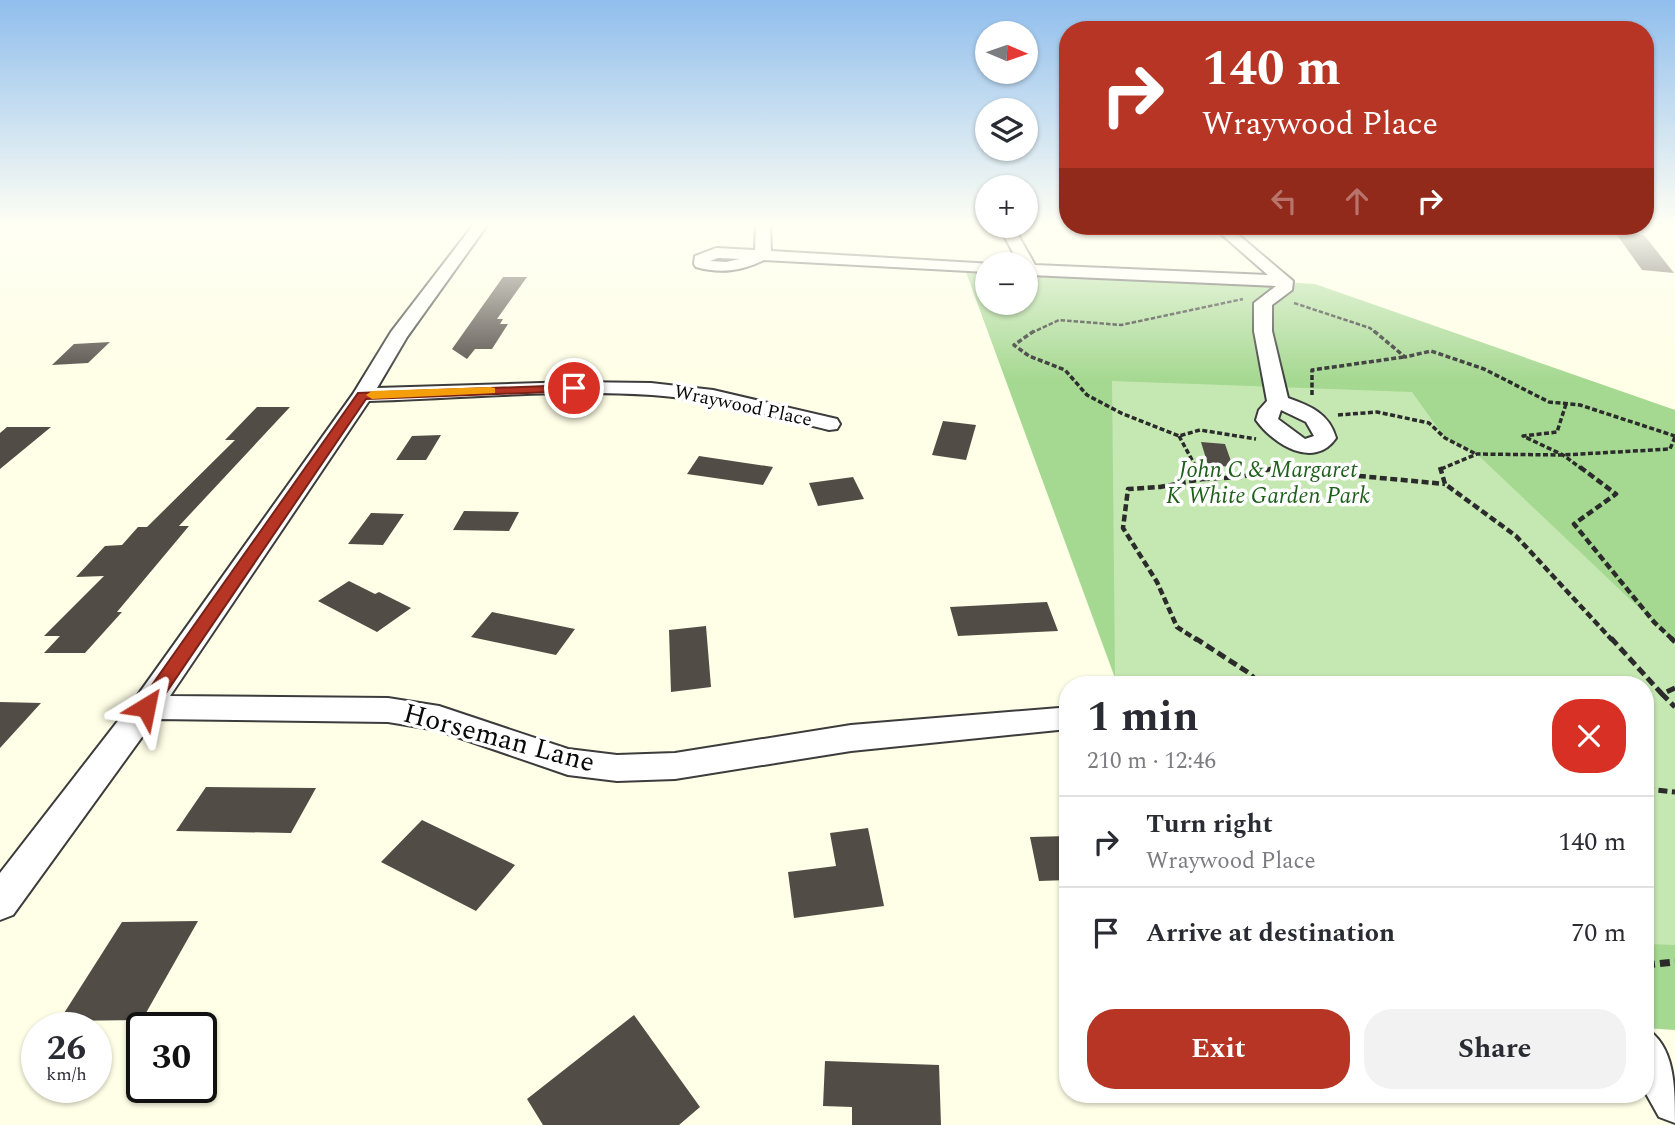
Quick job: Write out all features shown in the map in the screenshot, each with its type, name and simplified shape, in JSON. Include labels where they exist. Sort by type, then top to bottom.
[{"type":"street","points":[[0,903],[146,707],[363,395],[398,336],[442,276]]},
{"type":"street","points":[[1179,276],[1284,281]]},
{"type":"street","points":[[1278,402],[1264,331],[1263,303],[1286,286],[1279,276]]},
{"type":"street","name":"Wraywood Place","points":[[363,395],[574,388],[651,389],[713,396],[829,424]]},
{"type":"street","points":[[1278,402],[1315,417],[1323,426],[1325,438],[1319,444],[1300,447],[1278,434],[1267,420],[1269,410],[1278,402]]},
{"type":"street","name":"Horseman Lane","points":[[146,707],[388,710],[439,718],[568,762],[617,768],[675,766],[851,738],[1059,720]]},
{"type":"street","points":[[1654,1066],[1675,1101]]},
{"type":"path","points":[[1292,442],[1241,438],[1200,430],[1179,436],[1087,396],[1065,370],[1029,356],[1014,345],[1034,331],[1059,320],[1121,325],[1202,310],[1240,299],[1280,300],[1323,310],[1370,328],[1405,357]]},
{"type":"path","points":[[1445,484],[1440,467],[1477,454],[1563,455],[1670,449],[1675,437],[1580,405],[1549,402],[1484,369],[1431,351],[1312,370],[1310,409],[1315,417],[1377,412],[1429,424],[1445,438],[1477,454]]},
{"type":"path","points":[[1566,404],[1557,432],[1523,436],[1563,455],[1616,494],[1574,524],[1654,622],[1675,642]]},
{"type":"path","points":[[1179,436],[1203,479]]},
{"type":"path","points":[[1252,676],[1177,627],[1157,582],[1122,528],[1128,489],[1160,488],[1203,479],[1241,477],[1274,468],[1445,484],[1516,536],[1645,676]]},
{"type":"path","points":[[1654,685],[1675,707]]},
{"type":"path","points":[[1662,694],[1675,688]]},
{"type":"path","points":[[1654,790],[1675,792]]},
{"type":"path","points":[[1654,964],[1675,962]]},
{"type":"green space","name":"John C & Margaret K White Garden Park","points":[[968,276],[975,276],[975,297]]},
{"type":"green space","points":[[968,276],[975,276],[975,296]]},
{"type":"green space","name":"John C & Margaret K White Garden Park","points":[[1038,276],[1082,276],[1675,410],[1675,1012],[1654,1011],[1654,676],[1114,676],[982,315],[1038,315]]},
{"type":"green space","points":[[1038,276],[1188,276],[1315,284],[1675,410],[1675,642],[1477,454],[1445,438],[1412,392],[1112,381],[1115,676],[982,315],[1038,315]]},
{"type":"green space","points":[[1654,944],[1675,945],[1675,1030],[1654,1029]]},
{"type":"building","points":[[503,277],[527,277],[497,319],[503,319],[500,324],[508,324],[492,349],[475,349],[467,359],[452,349]]},
{"type":"building","points":[[110,342],[88,363],[52,365],[74,344]]},
{"type":"building","points":[[257,407],[290,407],[179,526],[189,526],[117,612],[122,612],[85,653],[44,653],[60,636],[44,636],[104,576],[76,577],[105,546],[122,545],[138,527],[147,527],[235,440],[225,440]]},
{"type":"building","points":[[943,421],[976,425],[966,460],[932,455]]},
{"type":"building","points":[[7,427],[51,427],[0,469],[0,433]]},
{"type":"building","points":[[441,435],[426,460],[396,460],[412,436]]},
{"type":"building","points":[[1201,442],[1225,444],[1233,467],[1208,465]]},
{"type":"building","points":[[699,456],[773,467],[763,485],[687,474]]},
{"type":"building","points":[[853,477],[864,499],[818,506],[809,483]]},
{"type":"building","points":[[464,511],[519,512],[509,531],[453,530]]},
{"type":"building","points":[[371,513],[404,514],[383,545],[348,544]]},
{"type":"building","points":[[349,581],[411,608],[377,632],[318,601]]},
{"type":"building","points":[[1047,602],[1058,631],[958,636],[950,607]]},
{"type":"building","points":[[492,612],[575,629],[556,655],[471,637]]},
{"type":"building","points":[[706,626],[711,687],[671,692],[669,630]]},
{"type":"building","points":[[0,702],[41,703],[0,748]]},
{"type":"building","points":[[206,787],[316,788],[291,833],[176,831]]},
{"type":"building","points":[[422,820],[515,865],[476,911],[381,862]]},
{"type":"building","points":[[868,828],[884,906],[794,918],[788,872],[836,866],[830,833]]},
{"type":"building","points":[[1059,836],[1059,880],[1039,881],[1030,837]]},
{"type":"building","points":[[198,921],[147,1012],[126,1012],[126,1020],[112,1020],[112,1012],[65,1012],[122,922]]},
{"type":"building","points":[[634,1015],[700,1107],[679,1125],[543,1125],[527,1099]]},
{"type":"building","points":[[825,1061],[939,1065],[941,1125],[852,1125],[852,1107],[823,1106]]},
{"type":"slow traffic","points":[[372,395],[490,391]]},
{"type":"route","points":[[146,707],[363,395],[574,388]]}]
